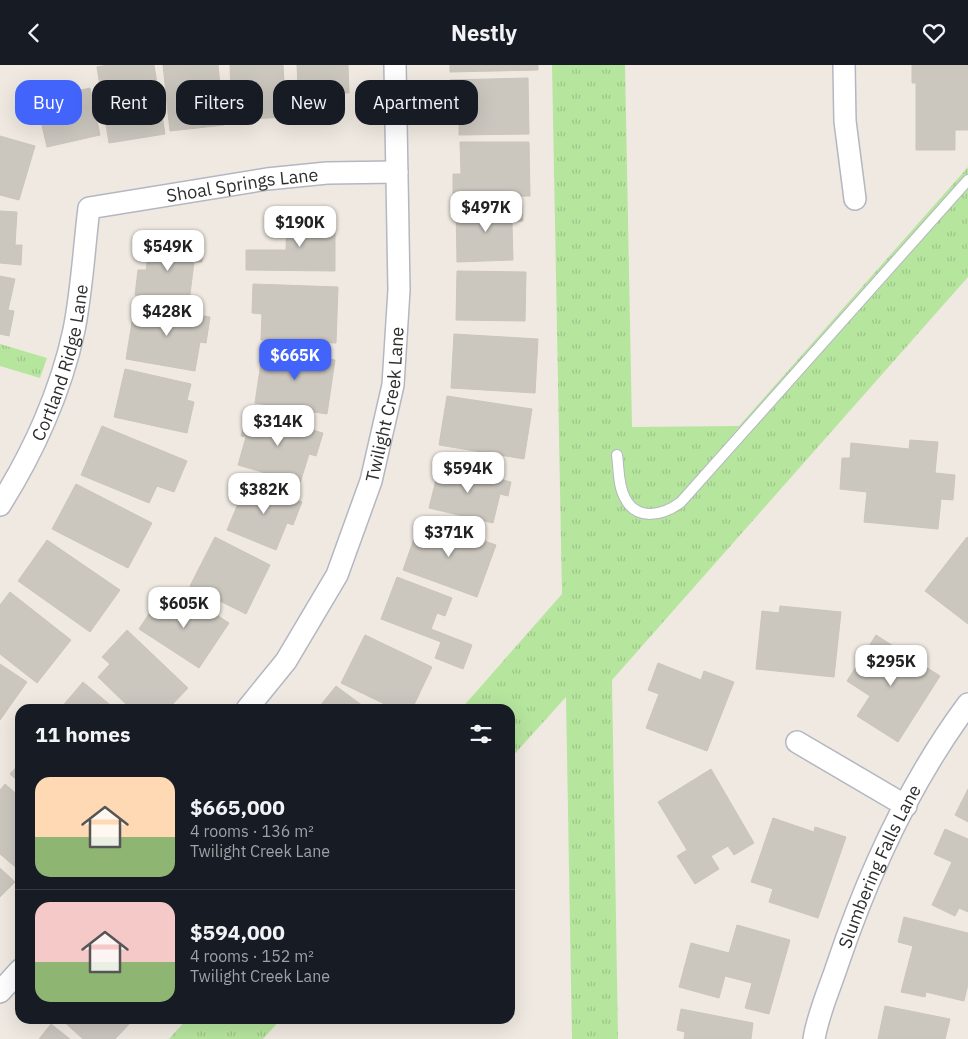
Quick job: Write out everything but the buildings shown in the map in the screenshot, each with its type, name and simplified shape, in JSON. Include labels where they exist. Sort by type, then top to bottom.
[{"type":"street","name":"Twilight Creek Lane","points":[[251,704],[286,661],[337,575],[371,481],[393,385],[400,290],[396,65]]},
{"type":"street","points":[[844,65],[845,121],[855,199]]},
{"type":"street","name":"Shoal Springs Lane","points":[[89,208],[267,179],[327,173],[398,172]]},
{"type":"street","name":"Cortland Ridge Lane","points":[[0,505],[17,478],[48,413],[74,330],[89,208]]},
{"type":"street","name":"Slumbering Falls Lane","points":[[814,1039],[851,927],[878,858],[942,738],[968,704]]},
{"type":"street","points":[[797,742],[906,806]]},
{"type":"street","points":[[0,992],[15,975]]},
{"type":"lane","points":[[617,455],[624,497],[632,508],[644,514],[654,514],[670,510],[681,502],[968,180]]},
{"type":"green space","points":[[552,65],[625,65],[632,427],[739,426],[968,167],[968,277],[612,680],[618,1039],[572,1039],[566,697],[515,753],[515,704],[465,704],[562,594]]},
{"type":"green space","points":[[0,344],[47,358],[40,378],[0,366]]},
{"type":"green space","points":[[182,1024],[276,1024],[263,1039],[169,1039]]}]
